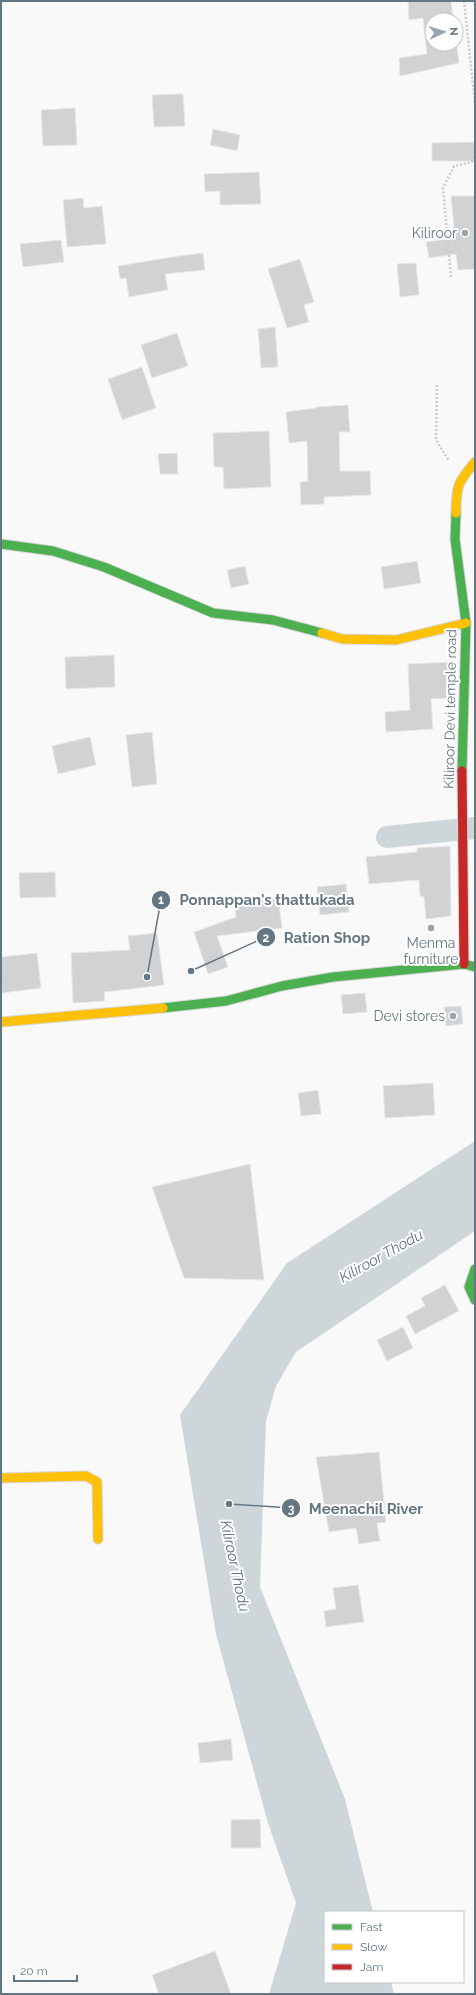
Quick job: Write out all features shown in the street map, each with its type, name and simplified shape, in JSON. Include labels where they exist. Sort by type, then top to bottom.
[{"type":"street","name":"Kiliroor Devi temple road","points":[[464,964],[462,819],[463,698],[466,623],[455,539],[456,494],[460,480],[475,462]]},
{"type":"street","points":[[1,544],[53,551],[104,567],[213,613],[273,620],[342,639],[396,640],[466,623]]},
{"type":"street","points":[[1,1022],[179,1007],[226,1001],[282,986],[333,977],[464,964],[475,967]]},
{"type":"street","points":[[475,1269],[469,1287],[475,1300]]},
{"type":"street","points":[[1,1478],[86,1476],[97,1482],[98,1539]]},
{"type":"path","points":[[464,1],[475,104]]},
{"type":"path","points":[[451,277],[443,188],[454,166],[472,162],[475,148]]},
{"type":"path","points":[[437,385],[436,440],[460,480]]},
{"type":"water","name":"Kiliroor Thodu","points":[[475,1141],[475,1231],[296,1352],[276,1386],[266,1421],[260,1587],[345,1799],[373,1911],[324,1911],[324,1983],[391,1983],[394,1994],[269,1994],[296,1903],[268,1823],[216,1634],[180,1415],[287,1263]]},
{"type":"building","points":[[408,1],[451,1],[452,12],[424,12],[424,27],[423,18],[409,20]]},
{"type":"building","points":[[427,52],[458,52],[459,63],[400,76],[399,58],[427,54]]},
{"type":"building","points":[[183,94],[185,126],[154,127],[152,95]]},
{"type":"building","points":[[75,108],[77,145],[43,146],[41,110]]},
{"type":"building","points":[[213,129],[240,135],[237,151],[210,145]]},
{"type":"building","points":[[475,142],[475,161],[432,161],[432,143]]},
{"type":"building","points":[[259,172],[261,204],[220,205],[220,191],[205,192],[204,174]]},
{"type":"building","name":"Kiliroor","points":[[451,196],[475,196],[475,269],[458,270],[456,254],[429,258],[426,242],[455,238]]},
{"type":"building","points":[[83,198],[84,208],[102,206],[106,244],[67,247],[63,200]]},
{"type":"building","points":[[61,240],[64,262],[23,267],[20,244]]},
{"type":"building","points":[[203,253],[205,270],[165,274],[168,290],[129,297],[126,278],[120,279],[118,266]]},
{"type":"building","points":[[300,259],[314,302],[304,305],[309,322],[287,328],[268,269]]},
{"type":"building","points":[[416,263],[419,295],[400,297],[397,264]]},
{"type":"building","points":[[275,327],[278,367],[261,368],[258,329]]},
{"type":"building","points":[[177,333],[188,366],[152,378],[141,345]]},
{"type":"building","points":[[142,367],[156,408],[122,420],[108,379]]},
{"type":"building","points":[[348,405],[350,432],[339,432],[340,471],[370,471],[371,495],[324,497],[324,504],[301,505],[300,482],[308,481],[307,441],[289,443],[286,412],[316,407]]},
{"type":"building","points":[[269,431],[271,487],[224,489],[223,467],[214,467],[213,433]]},
{"type":"building","points":[[177,453],[178,474],[160,474],[158,454]]},
{"type":"building","points":[[417,561],[421,583],[384,589],[381,567]]},
{"type":"building","points":[[245,566],[249,584],[231,588],[227,570]]},
{"type":"building","points":[[114,655],[115,687],[66,689],[65,657]]},
{"type":"building","points":[[452,662],[451,698],[431,699],[433,729],[386,732],[385,712],[410,710],[408,664]]},
{"type":"building","points":[[152,732],[157,784],[132,787],[126,735]]},
{"type":"building","points":[[90,737],[96,765],[58,774],[52,746]]},
{"type":"building","points":[[450,846],[451,916],[426,919],[424,897],[420,896],[419,880],[369,884],[366,857],[417,852],[417,848]]},
{"type":"building","points":[[55,872],[56,897],[20,898],[19,873]]},
{"type":"building","points":[[346,884],[349,912],[320,915],[317,887]]},
{"type":"building","points":[[278,898],[282,928],[217,936],[228,967],[208,974],[194,932],[236,917],[235,903]]},
{"type":"building","points":[[157,933],[164,985],[104,992],[105,1001],[73,1003],[71,953],[130,950],[128,936]]},
{"type":"building","points":[[37,953],[41,988],[2,993],[1,957]]},
{"type":"building","points":[[365,993],[367,1012],[343,1014],[341,995]]},
{"type":"building","name":"Devi stores","points":[[461,1006],[463,1024],[446,1026],[444,1007]]},
{"type":"building","points":[[433,1083],[435,1115],[385,1118],[383,1086]]},
{"type":"building","points":[[318,1090],[321,1114],[301,1116],[298,1093]]},
{"type":"building","points":[[250,1164],[264,1280],[184,1278],[152,1187]]},
{"type":"building","points":[[445,1285],[459,1311],[415,1334],[406,1316],[425,1306],[421,1298]]},
{"type":"building","points":[[403,1327],[413,1348],[387,1361],[377,1340]]},
{"type":"building","points":[[379,1452],[386,1522],[377,1523],[380,1541],[359,1544],[356,1528],[329,1532],[316,1457]]},
{"type":"building","points":[[358,1585],[364,1622],[326,1627],[324,1611],[336,1609],[333,1588]]},
{"type":"building","points":[[231,1739],[233,1760],[200,1763],[198,1743]]},
{"type":"building","points":[[260,1819],[261,1848],[231,1848],[231,1820]]},
{"type":"building","points":[[215,1951],[231,1994],[159,1994],[152,1975]]},
{"type":"waterway","points":[[387,837],[475,828]]},
{"type":"traffic: fast","points":[[456,513],[455,539],[466,623],[462,771]]},
{"type":"traffic: fast","points":[[1,544],[53,551],[104,567],[213,613],[273,620],[322,633]]},
{"type":"traffic: fast","points":[[163,1008],[226,1001],[282,986],[333,977],[464,964],[475,967]]},
{"type":"traffic: fast","points":[[475,1269],[469,1287],[475,1300]]},
{"type":"traffic: slow","points":[[456,513],[459,485],[475,462]]},
{"type":"traffic: slow","points":[[322,633],[342,639],[396,640],[466,623]]},
{"type":"traffic: slow","points":[[1,1022],[163,1008]]},
{"type":"traffic: slow","points":[[1,1478],[86,1476],[97,1482],[98,1539]]},
{"type":"traffic: jam","points":[[462,771],[464,964]]},
{"type":"place","name":"Kiliroor","points":[[465,233]]},
{"type":"place","name":"Menma furniture","points":[[431,928]]},
{"type":"place","name":"Ration Shop","points":[[191,971]]},
{"type":"place","name":"Ponnappan's thattukada","points":[[147,977]]},
{"type":"place","name":"Devi stores","points":[[453,1016]]},
{"type":"place","name":"Meenachil River","points":[[229,1504]]}]
